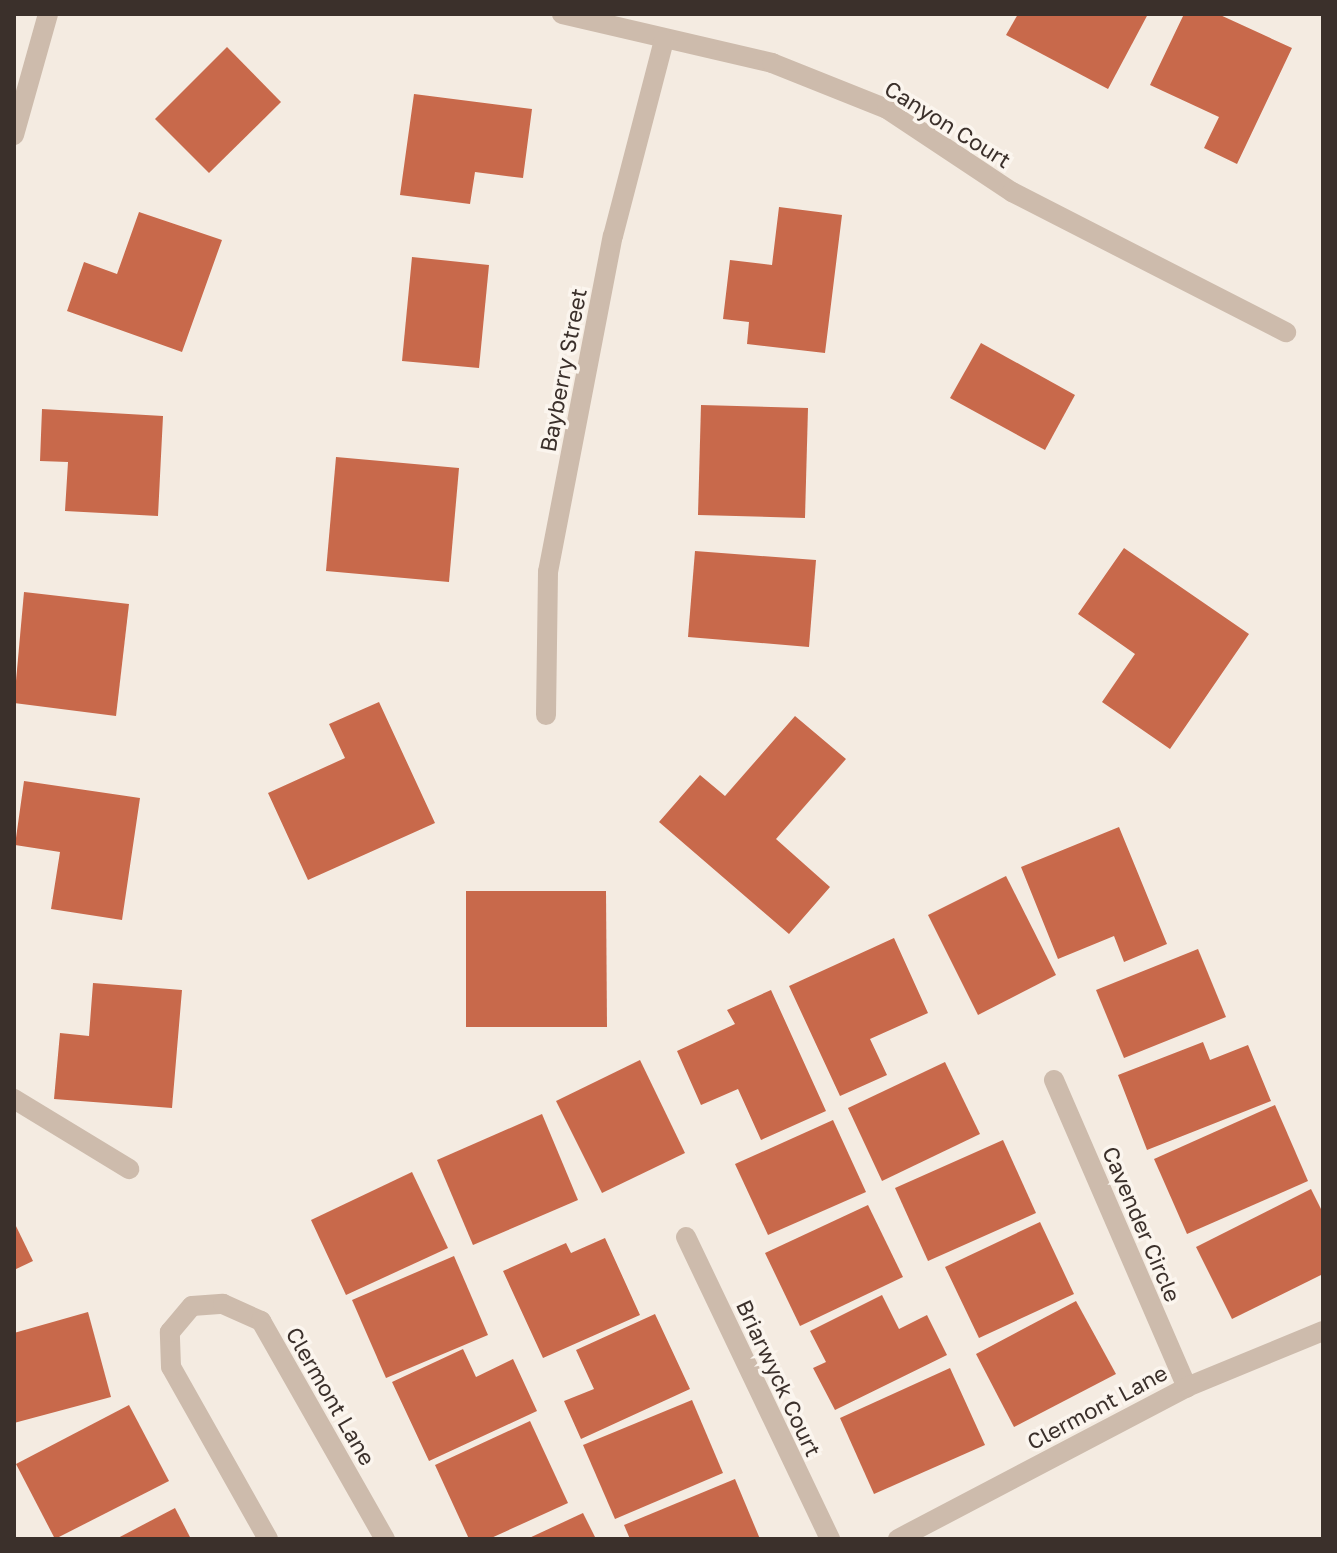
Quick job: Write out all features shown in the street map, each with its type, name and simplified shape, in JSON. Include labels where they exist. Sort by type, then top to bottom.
[{"type":"street","points":[[14,135],[48,14]]},
{"type":"street","name":"Canyon Court","points":[[562,14],[772,63],[887,109],[1012,192],[1286,332]]},
{"type":"street","name":"Bayberry Street","points":[[546,715],[548,572],[613,236],[664,40]]},
{"type":"street","name":"Cavender Circle","points":[[1054,1080],[1187,1387]]},
{"type":"street","points":[[14,1099],[129,1169]]},
{"type":"street","name":"Briarwyck Court","points":[[686,1237],[830,1539]]},
{"type":"street","name":"Clermont Lane","points":[[268,1539],[171,1367],[170,1332],[192,1306],[223,1304],[261,1321],[385,1539]]},
{"type":"street","name":"Clermont Lane","points":[[898,1539],[1187,1387],[1323,1331]]},
{"type":"building","points":[[1018,14],[1148,14],[1108,89],[1006,35]]},
{"type":"building","points":[[1184,14],[1218,14],[1292,48],[1237,164],[1204,148],[1219,117],[1150,85]]},
{"type":"building","points":[[227,47],[281,102],[209,173],[155,119]]},
{"type":"building","points":[[414,94],[532,109],[523,178],[475,172],[470,204],[400,195]]},
{"type":"building","points":[[779,207],[842,215],[825,353],[747,344],[749,322],[723,319],[730,260],[772,265]]},
{"type":"building","points":[[139,212],[222,240],[182,352],[67,311],[84,262],[117,274]]},
{"type":"building","points":[[412,257],[489,265],[479,368],[402,361]]},
{"type":"building","points":[[981,343],[1075,395],[1045,450],[950,398]]},
{"type":"building","points":[[701,405],[808,408],[805,518],[698,515]]},
{"type":"building","points":[[42,409],[163,416],[158,516],[65,511],[68,462],[40,461]]},
{"type":"building","points":[[336,457],[459,468],[449,582],[326,571]]},
{"type":"building","points":[[1124,548],[1249,634],[1170,749],[1102,702],[1135,654],[1078,614]]},
{"type":"building","points":[[695,551],[816,560],[809,647],[688,637]]},
{"type":"building","points":[[24,592],[129,604],[116,716],[14,703]]},
{"type":"building","points":[[379,702],[435,823],[308,880],[268,793],[345,758],[329,724]]},
{"type":"building","points":[[795,716],[846,759],[776,839],[830,887],[789,934],[659,822],[700,775],[725,796]]},
{"type":"building","points":[[24,781],[140,798],[122,920],[51,909],[60,852],[15,845]]},
{"type":"building","points":[[1119,827],[1167,944],[1124,962],[1114,936],[1058,959],[1021,867]]},
{"type":"building","points":[[1006,876],[1056,975],[978,1015],[928,915]]},
{"type":"building","points":[[466,891],[606,891],[607,1027],[466,1027]]},
{"type":"building","points":[[894,938],[928,1013],[870,1039],[887,1075],[840,1096],[789,986]]},
{"type":"building","points":[[1198,949],[1226,1017],[1124,1058],[1096,990]]},
{"type":"building","points":[[93,983],[182,990],[172,1108],[54,1099],[60,1033],[89,1036]]},
{"type":"building","points":[[771,990],[826,1111],[761,1140],[738,1089],[701,1105],[677,1051],[735,1024],[727,1010]]},
{"type":"building","points":[[1203,1042],[1210,1060],[1248,1045],[1271,1101],[1147,1150],[1118,1075]]},
{"type":"building","points":[[640,1060],[685,1153],[602,1193],[556,1101]]},
{"type":"building","points":[[945,1062],[980,1134],[882,1181],[848,1108]]},
{"type":"building","points":[[1275,1105],[1308,1181],[1187,1234],[1154,1159]]},
{"type":"building","points":[[542,1114],[578,1200],[473,1245],[437,1160]]},
{"type":"building","points":[[833,1120],[866,1192],[768,1235],[735,1164]]},
{"type":"building","points":[[1003,1140],[1036,1213],[928,1261],[895,1188]]},
{"type":"building","points":[[412,1172],[448,1248],[346,1295],[311,1220]]},
{"type":"building","points":[[1311,1189],[1323,1213],[1323,1274],[1232,1319],[1196,1247]]},
{"type":"building","points":[[868,1205],[903,1277],[800,1326],[765,1253]]},
{"type":"building","points":[[14,1222],[33,1261],[14,1270]]},
{"type":"building","points":[[1040,1222],[1074,1294],[979,1338],[945,1267]]},
{"type":"building","points":[[605,1238],[640,1315],[543,1358],[503,1271],[566,1243],[571,1253]]},
{"type":"building","points":[[454,1256],[488,1335],[386,1378],[352,1300]]},
{"type":"building","points":[[882,1295],[899,1329],[927,1315],[947,1355],[835,1410],[813,1368],[826,1362],[810,1331]]},
{"type":"building","points":[[1076,1301],[1116,1374],[1014,1427],[976,1354]]},
{"type":"building","points":[[88,1312],[111,1397],[14,1423],[14,1333]]},
{"type":"building","points":[[655,1314],[690,1389],[581,1439],[564,1401],[594,1389],[576,1350]]},
{"type":"building","points":[[463,1349],[476,1377],[513,1359],[537,1411],[429,1461],[392,1382]]},
{"type":"building","points":[[950,1368],[985,1445],[874,1494],[840,1418]]},
{"type":"building","points":[[692,1400],[723,1473],[615,1519],[583,1445]]},
{"type":"building","points":[[129,1405],[169,1481],[55,1539],[16,1464]]},
{"type":"building","points":[[530,1421],[568,1503],[489,1539],[469,1539],[435,1465]]},
{"type":"building","points":[[735,1479],[760,1539],[630,1539],[624,1525]]},
{"type":"building","points":[[175,1508],[191,1539],[116,1539]]},
{"type":"building","points":[[583,1513],[596,1539],[527,1539]]}]
